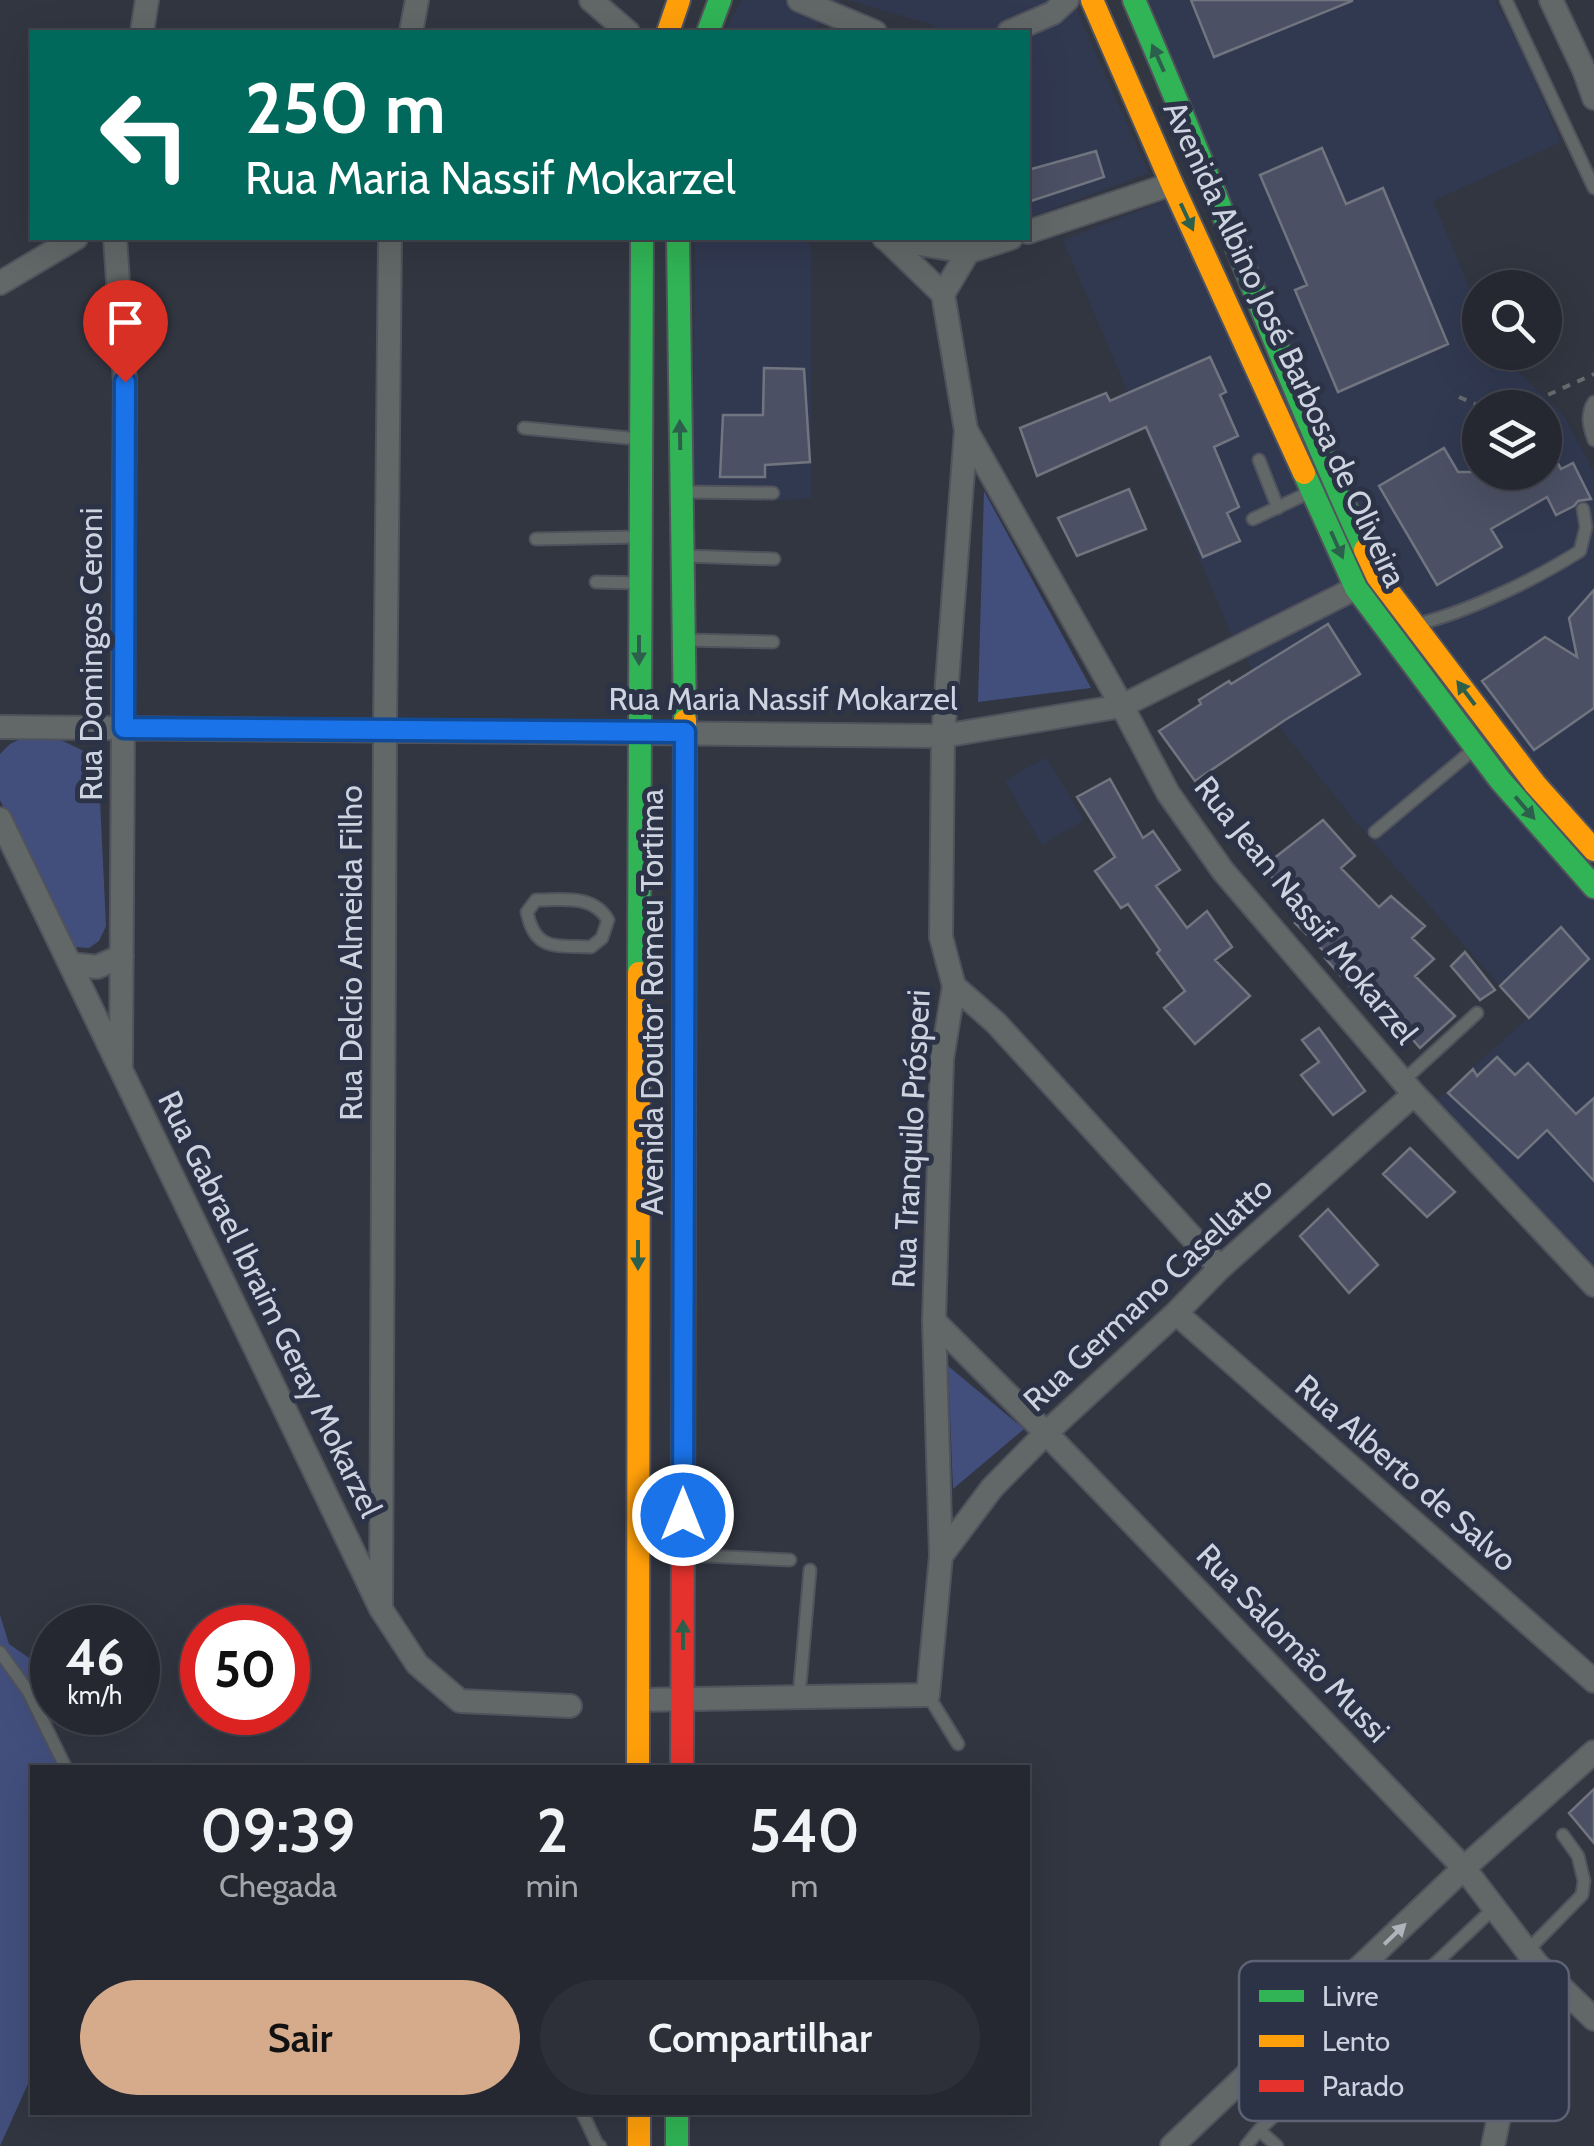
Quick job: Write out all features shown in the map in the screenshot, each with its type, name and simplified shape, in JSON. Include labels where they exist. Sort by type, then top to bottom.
[{"type":"main road","points":[[669,30],[679,0]]},
{"type":"main road","points":[[709,30],[720,0]]},
{"type":"main road","name":"Avenida Albino José Barbosa de Oliveira","points":[[1092,0],[1356,588],[1500,780],[1594,887]]},
{"type":"main road","name":"Avenida Albino José Barbosa de Oliveira","points":[[1134,0],[1322,457],[1377,576],[1535,784],[1592,845]]},
{"type":"main road","points":[[1144,116],[1179,104]]},
{"type":"main road","name":"Avenida Doutor Romeu Tortima","points":[[638,1765],[642,240]]},
{"type":"main road","name":"Avenida Doutor Romeu Tortima","points":[[678,240],[685,732],[682,1765]]},
{"type":"main road","points":[[639,2115],[639,2146]]},
{"type":"main road","points":[[677,2146],[678,2115]]},
{"type":"street","points":[[142,30],[147,0]]},
{"type":"street","points":[[411,30],[417,0]]},
{"type":"street","points":[[591,0],[626,30]]},
{"type":"street","points":[[799,0],[869,30]]},
{"type":"street","points":[[1014,30],[1053,14],[1068,0]]},
{"type":"street","points":[[1550,0],[1589,64],[1594,98]]},
{"type":"street","points":[[1030,231],[1172,184]]},
{"type":"street","points":[[0,283],[73,240]]},
{"type":"street","name":"Rua Domingos Ceroni","points":[[115,240],[125,382],[121,1071]]},
{"type":"street","name":"Rua Delcio Almeida Filho","points":[[381,1609],[390,240]]},
{"type":"street","points":[[887,240],[943,294],[967,245]]},
{"type":"street","points":[[908,240],[967,245],[999,240]]},
{"type":"street","name":"Rua Tranquilo Prósperi","points":[[928,1695],[941,1556],[934,1321],[942,1059],[954,986],[941,937],[943,736],[966,430],[943,294]]},
{"type":"street","name":"Rua Jean Nassif Mokarzel","points":[[966,430],[1168,793],[1223,871],[1408,1088],[1594,1285]]},
{"type":"street","name":"Rua Maria Nassif Mokarzel","points":[[0,727],[943,736],[1122,706],[1356,588]]},
{"type":"street","name":"Rua Gabrael Ibraim Geray Mokarzel","points":[[0,819],[381,1609],[418,1664],[460,1701],[570,1706]]},
{"type":"street","points":[[70,964],[97,966],[122,956]]},
{"type":"street","points":[[954,986],[996,1023],[1220,1268]]},
{"type":"street","name":"Rua Germano Casellatto","points":[[941,1556],[992,1488],[1046,1433],[1408,1088]]},
{"type":"street","name":"Rua Alberto de Salvo","points":[[1176,1313],[1594,1681]]},
{"type":"street","name":"Rua Salomão Mussi","points":[[934,1321],[1464,1868],[1535,1961]]},
{"type":"street","points":[[638,1700],[928,1695]]},
{"type":"street","points":[[1366,1961],[1594,1752]]},
{"type":"street","name":"Rua Salomão Mussi","points":[[1569,1994],[1594,2019]]},
{"type":"street","points":[[1172,2146],[1239,2082]]},
{"type":"street","points":[[1493,2146],[1498,2121]]},
{"type":"lane","points":[[1506,0],[1594,188]]},
{"type":"lane","points":[[1594,402],[1589,424],[1594,440]]},
{"type":"lane","points":[[524,428],[641,439]]},
{"type":"lane","points":[[1259,460],[1278,508]]},
{"type":"lane","points":[[1253,519],[1312,490]]},
{"type":"lane","points":[[682,492],[774,493]]},
{"type":"lane","points":[[1414,626],[1442,618],[1550,570],[1580,550],[1586,527],[1582,509]]},
{"type":"lane","points":[[536,540],[640,536]]},
{"type":"lane","points":[[682,556],[774,559]]},
{"type":"lane","points":[[596,582],[640,583]]},
{"type":"lane","points":[[684,640],[772,642]]},
{"type":"lane","points":[[1375,832],[1476,748]]},
{"type":"lane","points":[[536,900],[581,900],[601,908],[608,920],[602,938],[591,947],[556,944],[538,940],[527,912],[536,900]]},
{"type":"lane","points":[[608,920],[639,919]]},
{"type":"lane","points":[[1408,1088],[1477,1012]]},
{"type":"lane","points":[[683,1554],[790,1560]]},
{"type":"lane","points":[[799,1696],[810,1570]]},
{"type":"lane","points":[[0,1652],[28,1692],[64,1765]]},
{"type":"lane","points":[[928,1695],[958,1744]]},
{"type":"lane","points":[[1532,1958],[1582,1895],[1584,1881],[1578,1856],[1563,1835]]},
{"type":"lane","points":[[1438,1961],[1494,1908]]},
{"type":"lane","points":[[583,2115],[600,2146]]},
{"type":"lane","points":[[1246,2146],[1269,2121]]},
{"type":"lane","points":[[1259,2130],[1277,2146]]},
{"type":"path","points":[[1559,390],[1594,374]]},
{"type":"shaded area","points":[[742,0],[841,0],[815,30],[725,30]]},
{"type":"shaded area","points":[[847,0],[1072,0],[1149,173],[1030,217],[1030,30],[936,30],[934,25]]},
{"type":"shaded area","points":[[1149,0],[1495,0],[1523,53],[1561,142],[1433,201],[1462,270],[1462,370],[1517,370],[1537,390],[1462,390],[1462,490],[1562,490],[1562,414],[1594,472],[1594,838],[1383,570]]},
{"type":"shaded area","points":[[1171,198],[1346,585],[1234,640],[1063,240]]},
{"type":"shaded area","points":[[695,240],[802,240],[811,245],[811,498],[693,499]]},
{"type":"shaded area","points":[[984,491],[1091,688],[978,702]]},
{"type":"shaded area","points":[[1352,600],[1594,886],[1594,1267],[1437,1100],[1528,1018],[1355,821],[1277,724],[1245,655]]},
{"type":"shaded area","points":[[25,737],[61,740],[98,758],[106,926],[99,941],[89,948],[76,947],[66,938],[0,800],[0,754]]},
{"type":"shaded area","points":[[1046,757],[1084,820],[1042,845],[1005,781]]},
{"type":"shaded area","points":[[948,1366],[1024,1429],[953,1489]]},
{"type":"shaded area","points":[[0,1615],[9,1644],[30,1659],[30,1735],[54,1735],[71,1765],[30,1765],[30,2079],[0,2146]]},
{"type":"building","points":[[1191,0],[1352,0],[1352,1],[1214,57]]},
{"type":"building","points":[[1322,148],[1346,204],[1383,188],[1448,344],[1338,392],[1295,290],[1307,285],[1260,175]]},
{"type":"building","points":[[1096,151],[1104,177],[1030,201],[1030,169]]},
{"type":"building","points":[[1210,357],[1226,392],[1220,395],[1238,436],[1214,447],[1239,507],[1227,513],[1240,541],[1203,557],[1146,427],[1037,476],[1020,428],[1106,393],[1110,401]]},
{"type":"building","points":[[764,368],[804,369],[810,462],[765,465],[765,477],[720,477],[723,415],[763,415]]},
{"type":"building","points":[[1444,448],[1458,472],[1462,472],[1462,490],[1562,490],[1562,468],[1573,463],[1591,499],[1578,501],[1556,515],[1547,497],[1491,529],[1502,547],[1437,585],[1379,486]]},
{"type":"building","points":[[1129,489],[1146,529],[1077,556],[1058,518]]},
{"type":"building","points":[[1594,590],[1594,708],[1534,750],[1482,681],[1545,637],[1577,657],[1569,618]]},
{"type":"building","points":[[1328,624],[1360,674],[1195,781],[1159,731],[1229,681],[1231,684]]},
{"type":"building","points":[[1110,779],[1143,838],[1153,831],[1180,870],[1156,886],[1187,928],[1207,911],[1232,947],[1215,960],[1250,996],[1195,1044],[1164,1008],[1185,991],[1128,904],[1121,908],[1095,871],[1115,857],[1077,797]]},
{"type":"building","points":[[1323,820],[1355,856],[1341,868],[1379,907],[1391,896],[1425,926],[1412,938],[1434,959],[1415,976],[1455,1016],[1420,1048],[1365,984],[1356,993],[1325,958],[1328,955],[1295,923],[1301,918],[1264,866]]},
{"type":"building","points":[[1561,927],[1589,959],[1529,1018],[1500,986]]},
{"type":"building","points":[[1465,952],[1495,990],[1480,1000],[1451,966]]},
{"type":"building","points":[[1319,1028],[1365,1091],[1333,1115],[1301,1075],[1319,1062],[1302,1040]]},
{"type":"building","points":[[1497,1057],[1515,1075],[1528,1063],[1576,1114],[1594,1098],[1594,1181],[1547,1130],[1518,1158],[1448,1093],[1473,1069],[1477,1076]]},
{"type":"building","points":[[1410,1148],[1455,1192],[1427,1217],[1383,1174]]},
{"type":"building","points":[[1328,1209],[1378,1265],[1349,1293],[1300,1236]]},
{"type":"building","points":[[1594,1789],[1594,1843],[1569,1813]]},
{"type":"traffic: fast","points":[[709,30],[720,0]]},
{"type":"traffic: fast","points":[[1134,0],[1365,550]]},
{"type":"traffic: fast","points":[[639,973],[642,240]]},
{"type":"traffic: fast","points":[[678,240],[685,721]]},
{"type":"traffic: fast","points":[[1304,473],[1356,588],[1500,780],[1594,887]]},
{"type":"traffic: fast","points":[[677,2115],[677,2146]]},
{"type":"traffic: slow","points":[[669,30],[679,0]]},
{"type":"traffic: slow","points":[[1092,0],[1304,473]]},
{"type":"traffic: slow","points":[[1365,550],[1377,576],[1535,784],[1594,850]]},
{"type":"traffic: slow","points":[[683,1535],[685,721]]},
{"type":"traffic: slow","points":[[638,1765],[639,973]]},
{"type":"traffic: slow","points":[[639,2115],[639,2146]]},
{"type":"traffic: jam","points":[[682,1765],[683,1535]]},
{"type":"route","points":[[125,382],[124,728],[685,732],[683,1515]]}]
